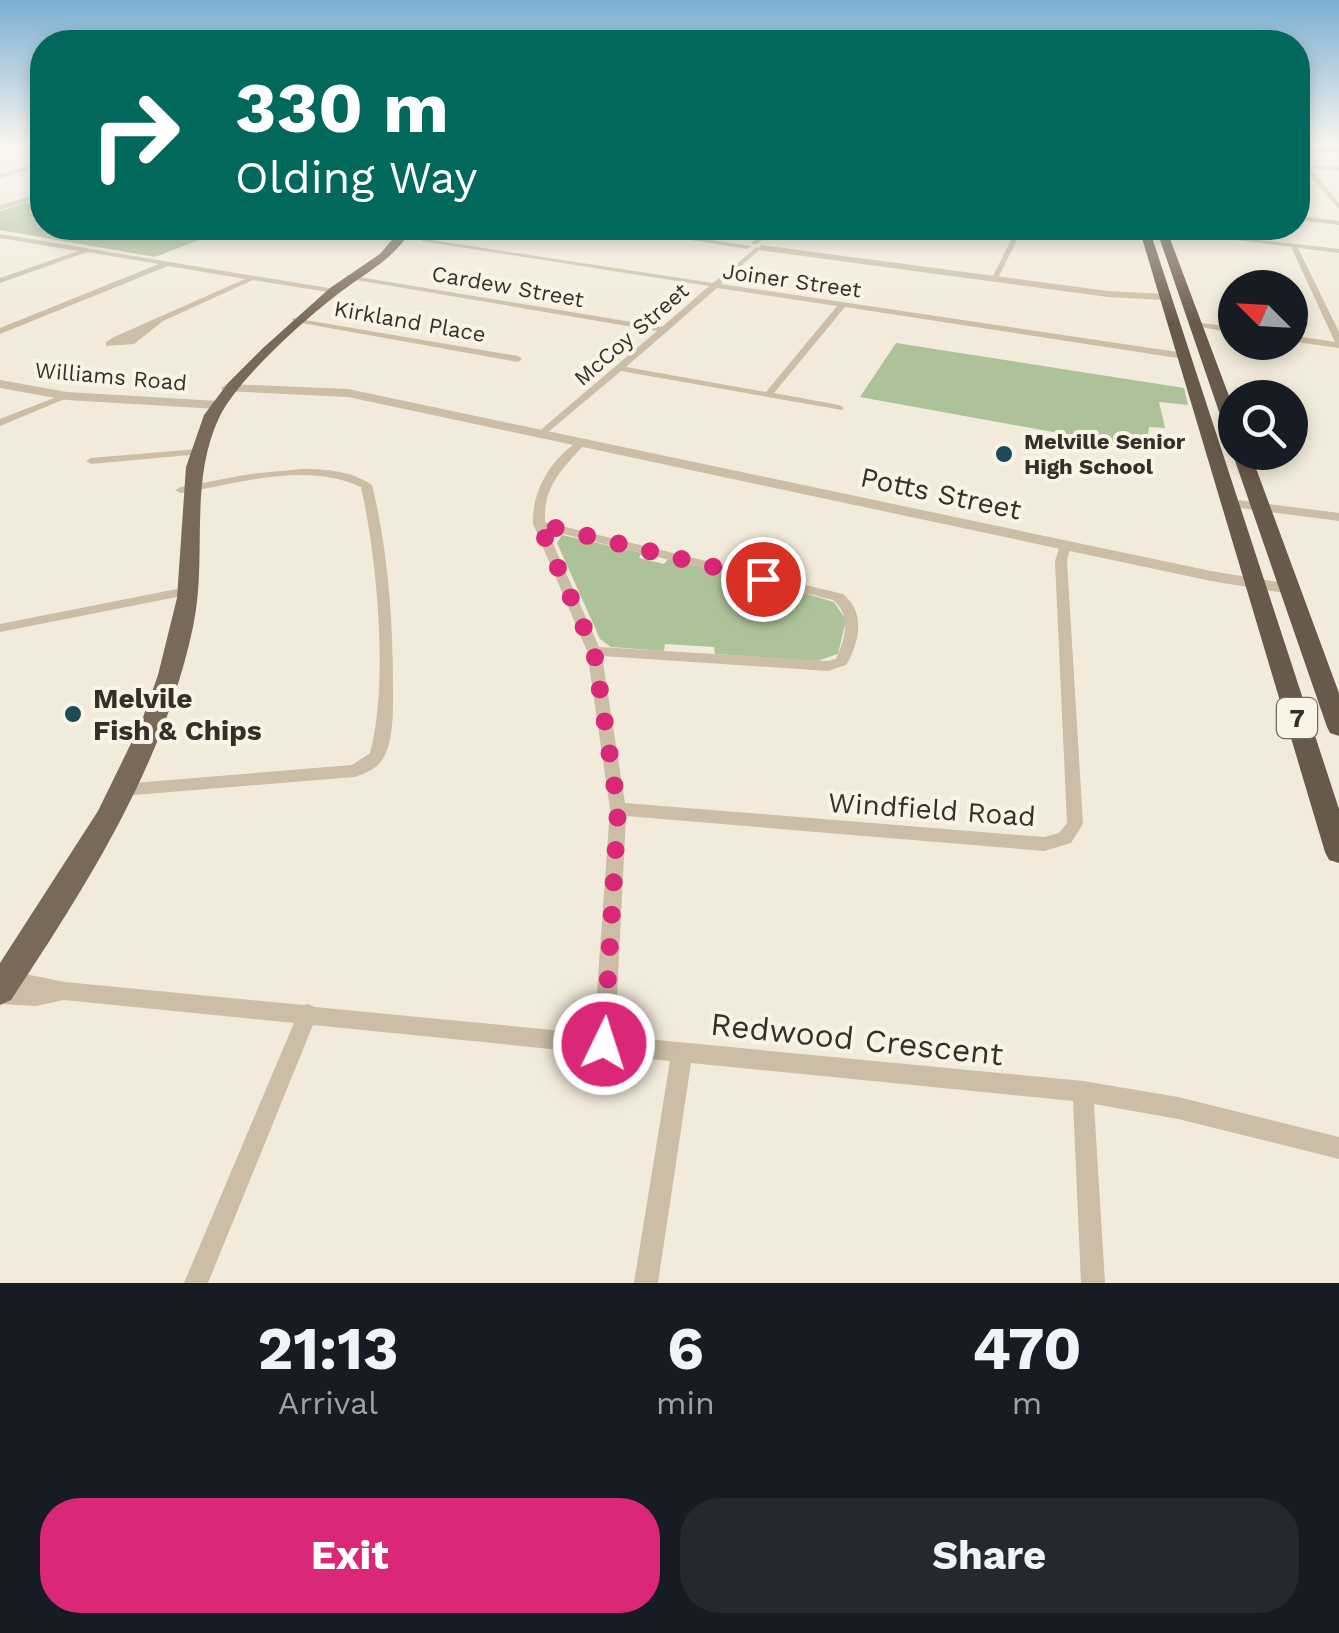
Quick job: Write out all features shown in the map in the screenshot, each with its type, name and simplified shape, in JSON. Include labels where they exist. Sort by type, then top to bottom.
[{"type":"highway","name":"7","points":[[1148,240],[1339,852]]},
{"type":"highway","points":[[1166,240],[1218,388]]},
{"type":"highway","name":"7","points":[[1248,470],[1339,727]]},
{"type":"main road","points":[[2,982],[73,882],[176,654],[183,592],[186,489],[193,453],[222,397],[331,291],[386,253],[395,240]]},
{"type":"street","points":[[1310,219],[1339,223]]},
{"type":"street","points":[[0,238],[331,291]]},
{"type":"street","name":"Joiner Street","points":[[426,240],[1184,356]]},
{"type":"street","points":[[715,240],[1108,294],[1166,300],[1186,298]]},
{"type":"street","name":"McCoy Street","points":[[543,433],[763,240]]},
{"type":"street","points":[[994,278],[1014,240]]},
{"type":"street","points":[[1252,240],[1339,250]]},
{"type":"street","points":[[1293,245],[1339,342]]},
{"type":"street","points":[[0,281],[85,250]]},
{"type":"street","points":[[0,331],[166,264]]},
{"type":"street","name":"Cardew Street","points":[[353,277],[660,330]]},
{"type":"street","points":[[159,321],[131,342],[109,344],[251,278]]},
{"type":"street","points":[[768,395],[842,306]]},
{"type":"street","name":"Kirkland Place","points":[[299,321],[518,359]]},
{"type":"street","points":[[1195,324],[1218,327]]},
{"type":"street","points":[[1308,339],[1339,342]]},
{"type":"street","points":[[619,368],[840,408]]},
{"type":"street","name":"Williams Road","points":[[0,384],[67,396],[222,397]]},
{"type":"street","name":"Potts Street","points":[[222,397],[362,395],[1290,589]]},
{"type":"street","points":[[0,423],[67,396]]},
{"type":"street","points":[[582,442],[546,479],[537,508],[539,524],[594,651],[618,809],[604,1044]]},
{"type":"street","points":[[91,461],[193,453]]},
{"type":"street","points":[[117,790],[354,771],[372,763],[380,750],[385,666],[366,484],[349,475],[322,471],[186,489]]},
{"type":"street","points":[[1230,503],[1339,516]]},
{"type":"street","points":[[539,524],[838,597],[849,603],[854,613],[846,654],[841,662],[828,666],[594,651]]},
{"type":"street","name":"Windfield Road","points":[[618,809],[1044,844],[1065,838],[1075,824],[1061,561],[1065,545]]},
{"type":"street","points":[[0,628],[183,592]]},
{"type":"street","name":"Redwood Crescent","points":[[2,982],[36,996],[64,991],[308,1013],[1083,1092],[1178,1108],[1339,1148]]},
{"type":"street","points":[[196,1283],[308,1013]]},
{"type":"street","points":[[646,1283],[682,1052]]},
{"type":"street","points":[[1083,1092],[1092,1283]]},
{"type":"green space","points":[[30,204],[30,235],[0,230],[0,211]]},
{"type":"green space","points":[[57,240],[199,240],[155,257]]},
{"type":"green space","points":[[896,343],[1184,388],[1188,405],[1159,402],[1165,428],[1149,427],[1146,449],[860,397]]},
{"type":"green space","points":[[562,535],[642,553],[639,558],[664,564],[668,559],[766,583],[764,590],[787,595],[790,589],[834,602],[846,620],[838,654],[817,661],[715,654],[714,647],[665,644],[664,651],[611,647],[600,639],[557,543]]},
{"type":"place","name":"Melville Senior High School","points":[[1004,454]]},
{"type":"place","name":"Melvile Fish & Chips","points":[[73,714]]},
{"type":"route","points":[[604,1044],[618,809],[594,651],[539,524],[763,579]]}]
